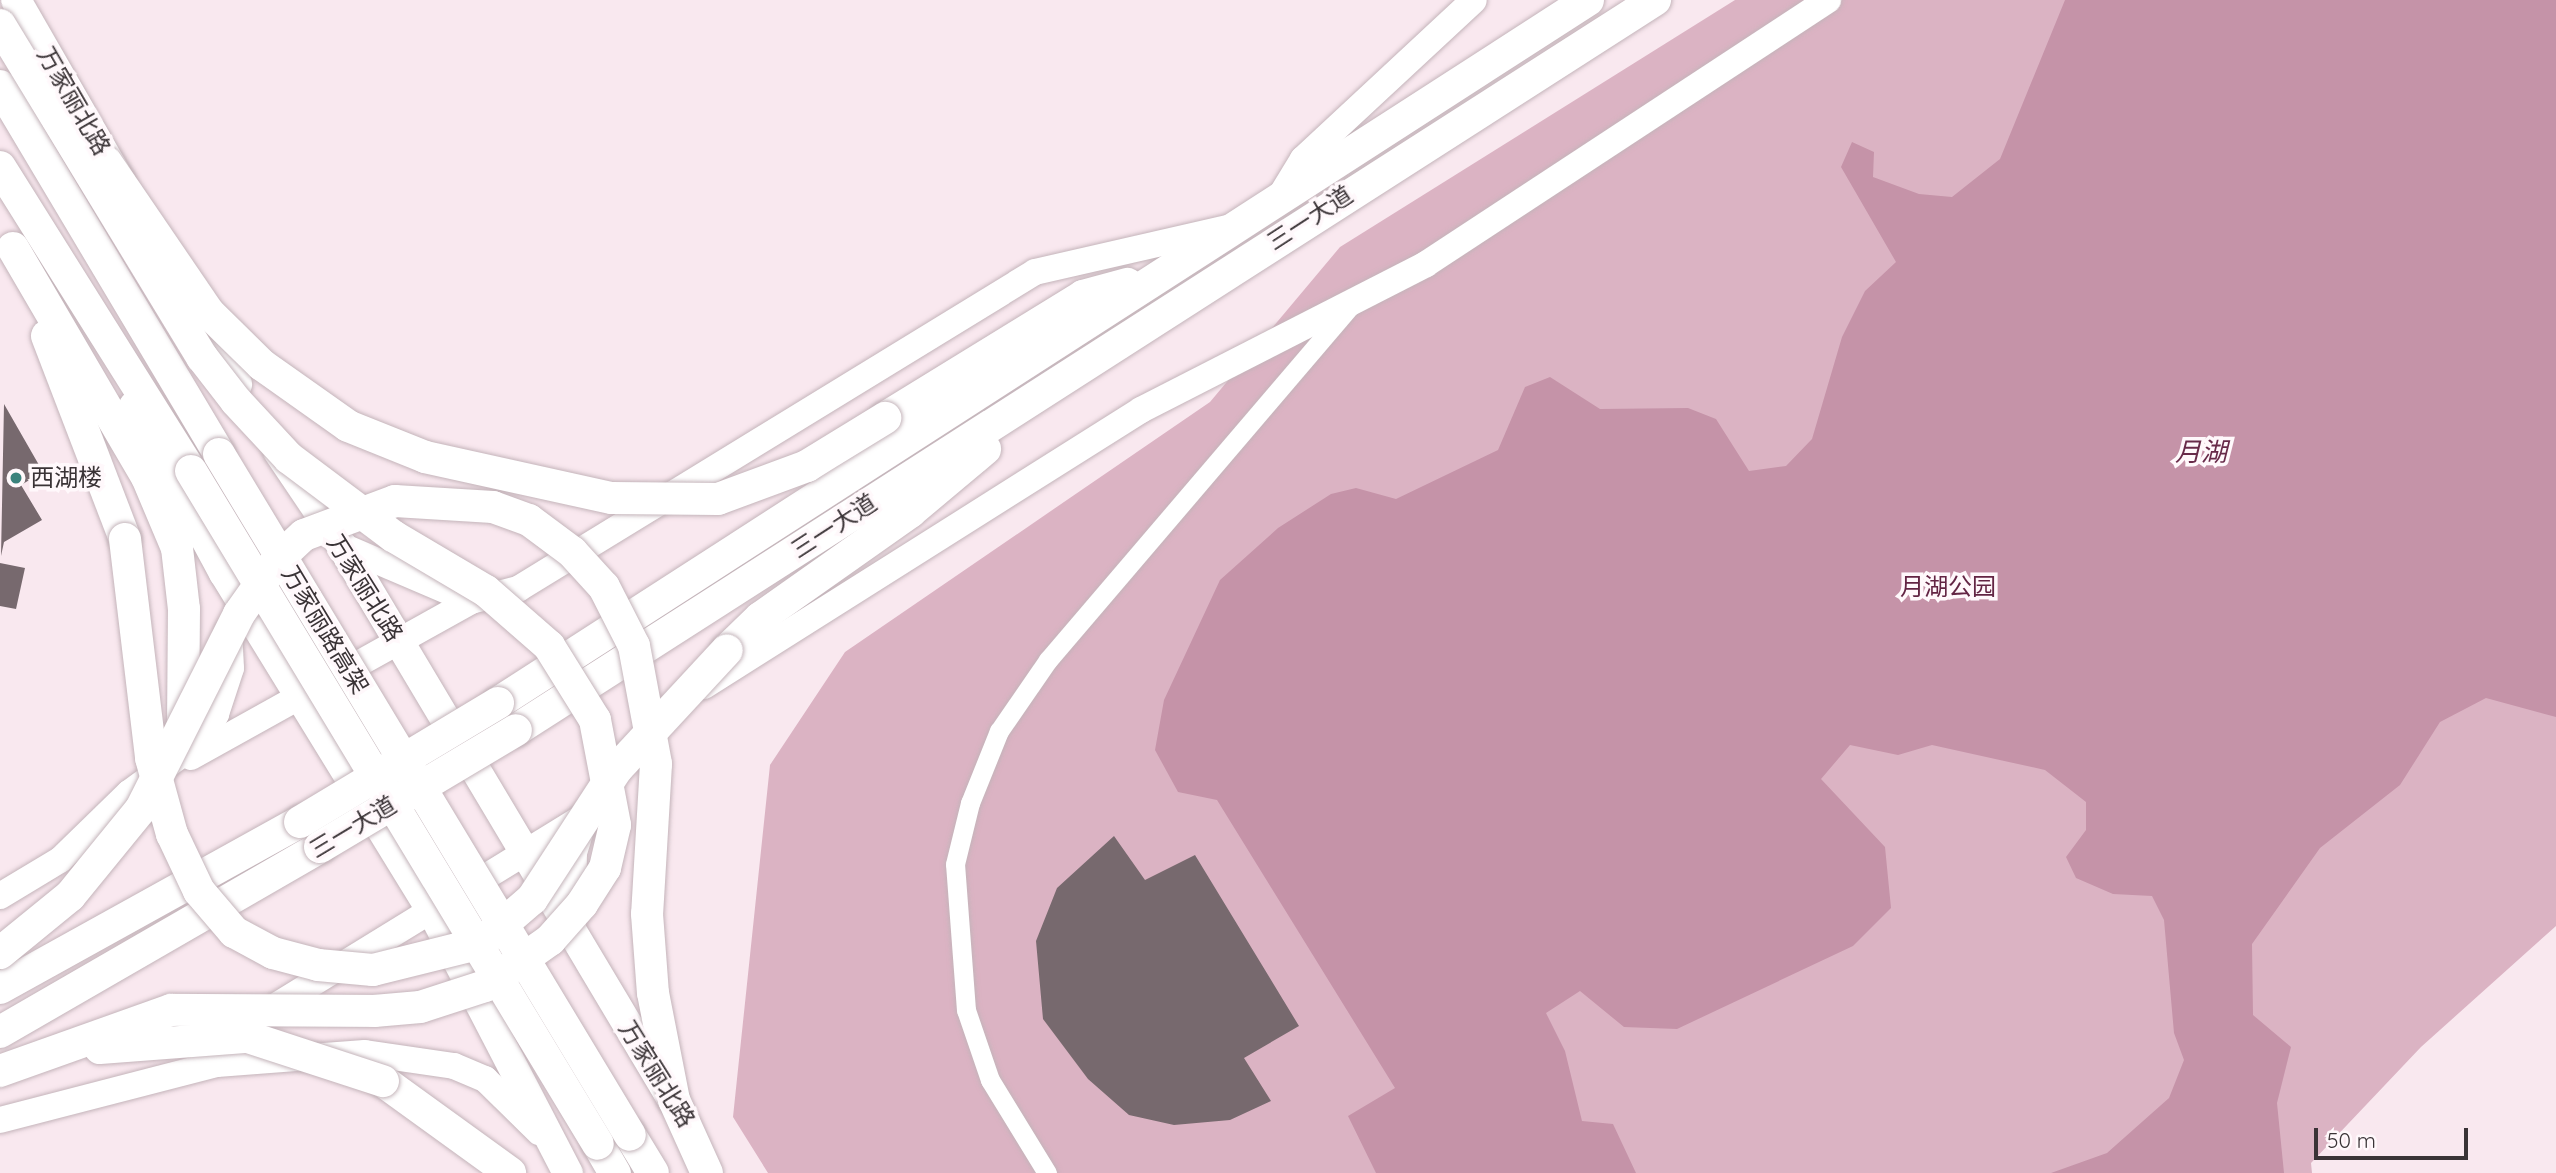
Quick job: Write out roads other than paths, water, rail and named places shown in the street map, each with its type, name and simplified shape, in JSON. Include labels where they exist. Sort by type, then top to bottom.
[{"type":"highway","name":"三一大道","points":[[0,988],[300,822],[498,703],[1229,228],[1278,200],[1588,0]]},
{"type":"highway","name":"三一大道","points":[[0,1032],[516,730],[1655,0]]},
{"type":"highway","points":[[5,33],[109,166],[209,313],[303,397],[382,443],[466,470],[612,498],[718,499],[807,466],[1083,296],[1155,276]]},
{"type":"highway","points":[[0,1071],[171,1010],[374,1011],[421,1007],[474,991],[550,940],[582,904],[605,869],[615,825],[595,720],[550,646],[486,591],[393,537],[289,458],[236,401],[202,357],[5,33]]},
{"type":"highway","name":"万家丽路高架","points":[[0,86],[653,1173]]},
{"type":"highway","name":"万家丽路高架","points":[[0,167],[615,1173]]},
{"type":"highway","points":[[7,237],[125,539],[151,758],[172,834],[199,891],[234,932],[273,953],[373,970],[481,943],[532,899],[616,770],[727,650],[819,573],[910,512],[1093,359]]},
{"type":"highway","points":[[7,237],[147,477],[177,548],[184,609],[183,727]]},
{"type":"highway","points":[[0,953],[70,896],[110,852],[141,809],[239,614],[278,559],[304,535],[339,519],[395,501],[493,507],[529,520],[572,551],[620,612],[643,680],[656,764],[647,914],[653,993],[674,1100],[707,1173]]},
{"type":"highway","points":[[0,1071],[165,1038],[248,1037],[383,1081],[510,1173]]},
{"type":"main road","name":"万家丽北路","points":[[16,0],[205,331],[342,546],[573,935],[719,1173]]},
{"type":"main road","points":[[1434,37],[1449,0]]},
{"type":"main road","points":[[1278,200],[1303,159],[1474,0]]},
{"type":"main road","points":[[573,935],[573,853],[587,815],[610,774],[694,692],[1141,410],[1363,291],[1426,264],[1828,0]]},
{"type":"main road","points":[[0,193],[128,393],[224,573],[433,914],[568,1173]]},
{"type":"main road","points":[[129,793],[471,601],[518,589],[1035,272],[1229,228]]},
{"type":"main road","points":[[342,546],[471,601]]},
{"type":"main road","points":[[0,896],[60,860],[129,793],[196,744],[216,714],[231,668],[224,573]]},
{"type":"main road","points":[[147,1082],[433,914],[587,815]]},
{"type":"main road","points":[[0,1120],[217,1064],[365,1053],[454,1066],[508,1098],[568,1173]]},
{"type":"street","points":[[1047,1173],[990,1080],[966,1010],[955,864],[970,803],[999,731],[1048,660],[1363,291]]},
{"type":"water","name":"月湖","points":[[2065,0],[2556,0],[2556,717],[2486,698],[2440,722],[2400,785],[2320,848],[2252,944],[2253,1015],[2291,1047],[2277,1103],[2284,1173],[2051,1173],[2107,1153],[2169,1098],[2184,1060],[2174,1033],[2164,920],[2152,896],[2113,894],[2076,878],[2066,857],[2086,830],[2086,802],[2045,770],[1932,745],[1898,755],[1850,745],[1821,779],[1885,847],[1891,908],[1853,946],[1677,1029],[1624,1027],[1580,991],[1546,1013],[1565,1051],[1582,1121],[1613,1124],[1636,1173],[1376,1173],[1348,1116],[1395,1088],[1217,800],[1178,792],[1155,750],[1164,700],[1220,580],[1278,528],[1331,494],[1356,488],[1396,499],[1498,450],[1525,387],[1550,377],[1600,409],[1688,408],[1716,419],[1749,471],[1786,466],[1812,439],[1842,337],[1865,291],[1896,262],[1841,167],[1852,142],[1874,152],[1873,177],[1919,194],[1952,197],[2000,159]]},
{"type":"place","name":"西湖楼","points":[[16,478]]},
{"type":"park label","name":"月湖公园","points":[[1948,587]]}]
